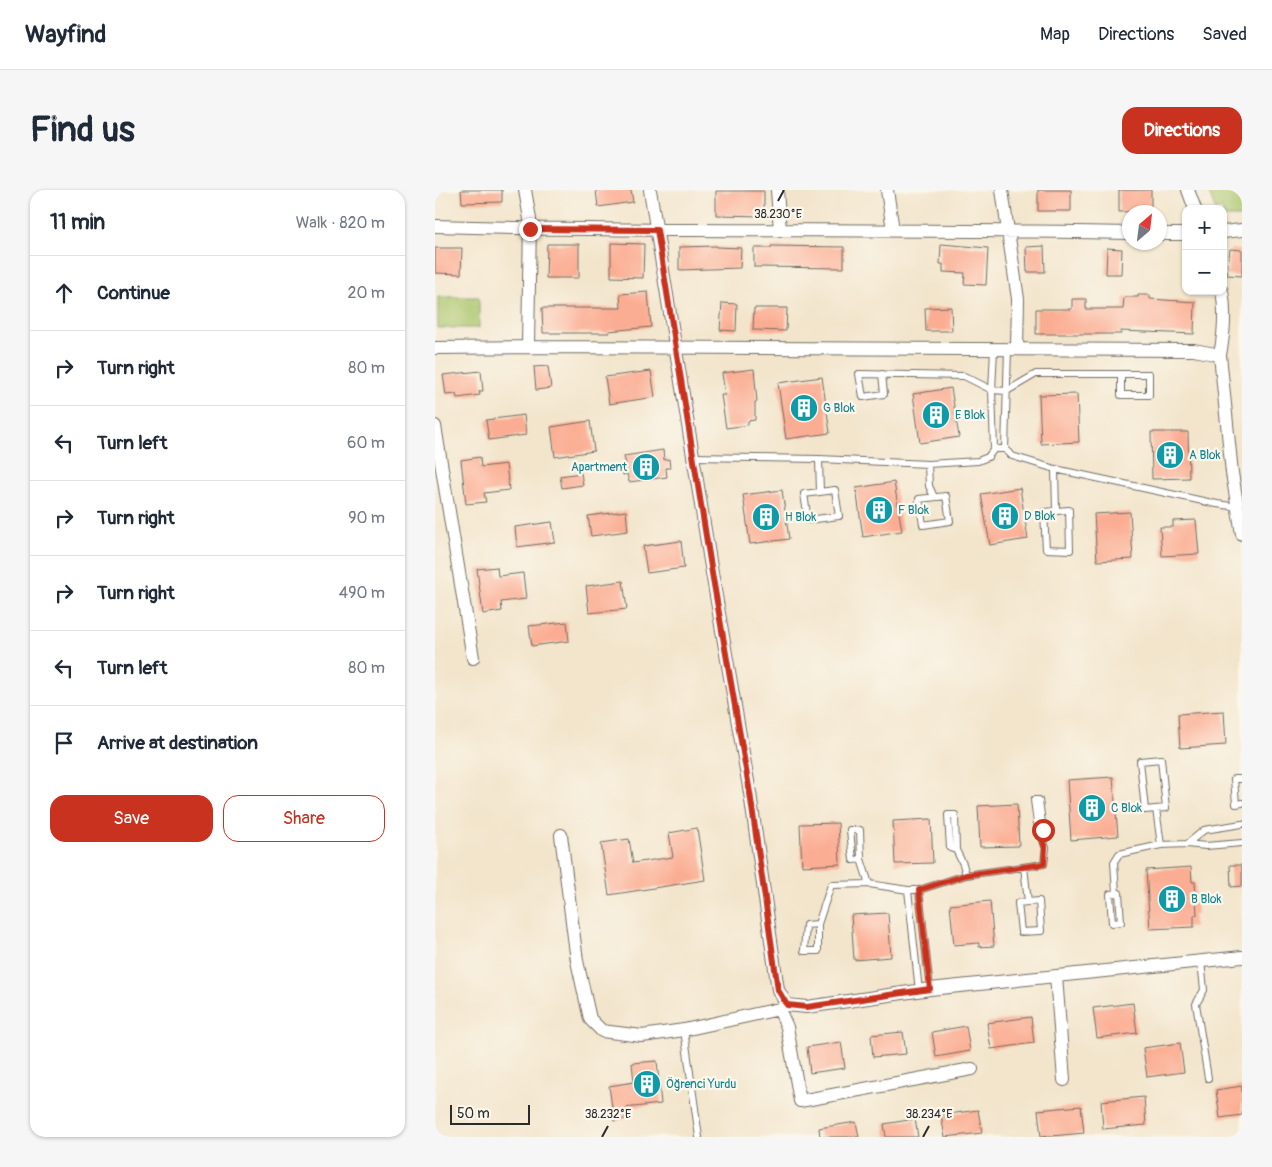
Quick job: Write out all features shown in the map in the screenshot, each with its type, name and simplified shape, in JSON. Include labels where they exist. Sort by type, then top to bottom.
[{"type":"street","points":[[525,190],[530,219],[527,347]]},
{"type":"street","points":[[650,190],[677,347],[711,567],[750,793],[778,990],[787,1027],[800,1101],[972,1069]]},
{"type":"street","points":[[777,190],[780,231]]},
{"type":"street","points":[[887,190],[893,230]]},
{"type":"street","points":[[1002,190],[1018,299],[1012,349]]},
{"type":"street","points":[[1188,190],[1194,205]]},
{"type":"street","points":[[435,226],[530,229],[1009,230],[1122,233]]},
{"type":"street","points":[[1227,232],[1242,230]]},
{"type":"street","points":[[1167,234],[1182,234]]},
{"type":"street","points":[[1223,295],[1223,339],[1220,355],[1237,472],[1238,507],[1242,534]]},
{"type":"street","points":[[435,348],[677,347],[1194,350],[1220,355]]},
{"type":"street","points":[[435,426],[473,658]]},
{"type":"street","points":[[561,835],[577,961],[590,1019],[602,1031],[642,1036],[684,1030],[783,1007],[807,1007],[925,990],[1242,957]]},
{"type":"street","points":[[1056,976],[1064,1080]]},
{"type":"lane","points":[[694,457],[819,459],[927,464],[978,462],[988,456],[994,449],[991,390],[994,349]]},
{"type":"lane","points":[[1005,450],[1007,391],[1012,349]]},
{"type":"lane","points":[[881,374],[885,394],[863,397],[859,374],[881,374],[964,376],[991,390],[1007,391],[1035,374],[1121,374],[1149,374],[1149,395],[1121,395],[1121,374]]},
{"type":"lane","points":[[994,449],[1005,450],[1012,456],[1055,469],[1238,507]]},
{"type":"lane","points":[[819,459],[820,492]]},
{"type":"lane","points":[[927,464],[929,486],[934,497]]},
{"type":"lane","points":[[1055,469],[1056,511]]},
{"type":"lane","points":[[835,490],[839,516],[808,520],[804,494],[820,492],[835,490]]},
{"type":"lane","points":[[946,496],[950,521],[923,525],[919,499],[934,497],[946,496]]},
{"type":"lane","points":[[1069,510],[1070,550],[1046,549],[1044,512],[1056,511],[1069,510]]},
{"type":"lane","points":[[1161,759],[1166,808],[1156,809],[1145,810],[1140,761],[1161,759]]},
{"type":"lane","points":[[1242,779],[1234,779],[1236,804],[1242,803]]},
{"type":"lane","points":[[1156,809],[1161,845]]},
{"type":"lane","points":[[956,850],[950,848],[948,815],[955,815],[956,850],[966,875]]},
{"type":"lane","points":[[1187,844],[1203,830],[1242,824]]},
{"type":"lane","points":[[818,924],[806,925],[804,951],[818,951],[818,924],[831,885],[869,884],[919,890],[966,875],[1044,864],[1045,848],[1041,835]]},
{"type":"lane","points":[[1117,893],[1113,862],[1119,854],[1161,845],[1187,844],[1206,846],[1242,843]]},
{"type":"lane","points":[[861,859],[869,884]]},
{"type":"lane","points":[[1024,867],[1028,902]]},
{"type":"lane","points":[[909,890],[925,990]]},
{"type":"lane","points":[[919,890],[925,990]]},
{"type":"lane","points":[[1039,901],[1041,931],[1021,932],[1018,903],[1028,902],[1039,901]]},
{"type":"lane","points":[[1201,961],[1204,990],[1196,1004],[1208,1078]]},
{"type":"lane","points":[[684,1030],[699,1137]]},
{"type":"green space","points":[[1208,190],[1242,190],[1242,217],[1227,217],[1227,205],[1214,205]]},
{"type":"green space","points":[[438,297],[479,297],[479,328],[438,328]]},
{"type":"building","points":[[461,190],[502,190],[502,202],[462,203]]},
{"type":"building","points":[[596,190],[631,190],[633,202],[598,207]]},
{"type":"building","points":[[1038,190],[1071,190],[1071,211],[1038,211]]},
{"type":"building","points":[[1119,190],[1151,190],[1151,205],[1122,205],[1122,212],[1119,212]]},
{"type":"building","points":[[716,191],[764,191],[764,216],[716,215]]},
{"type":"building","points":[[611,243],[644,244],[643,278],[611,277]]},
{"type":"building","points":[[547,244],[579,244],[579,278],[546,278]]},
{"type":"building","points":[[941,244],[988,248],[986,285],[964,284],[965,273],[943,272],[943,264],[940,264]]},
{"type":"building","points":[[717,246],[741,248],[740,268],[679,270],[679,247]]},
{"type":"building","points":[[771,246],[844,247],[844,268],[754,267],[754,248],[771,248]]},
{"type":"building","points":[[1044,246],[1045,272],[1027,272],[1026,247]]},
{"type":"building","points":[[435,248],[462,248],[461,274],[435,273]]},
{"type":"building","points":[[1107,248],[1122,249],[1121,274],[1106,274]]},
{"type":"building","points":[[1230,249],[1242,250],[1242,276],[1227,275]]},
{"type":"building","points":[[648,292],[651,327],[609,331],[609,333],[543,333],[542,308],[621,308],[620,294]]},
{"type":"building","points":[[1138,295],[1150,295],[1150,299],[1195,302],[1194,334],[1121,331],[1121,334],[1036,334],[1036,309],[1072,309],[1072,299],[1086,299],[1086,309],[1123,309],[1124,297],[1138,297]]},
{"type":"building","points":[[722,303],[737,304],[736,331],[720,330]]},
{"type":"building","points":[[951,307],[952,331],[926,331],[925,308]]},
{"type":"building","points":[[754,308],[787,308],[786,331],[753,330]]},
{"type":"building","points":[[548,366],[551,388],[536,390],[534,367]]},
{"type":"building","points":[[754,369],[757,402],[755,402],[755,420],[748,421],[748,425],[726,428],[721,395],[725,395],[722,373]]},
{"type":"building","points":[[481,371],[483,391],[479,391],[480,395],[457,398],[456,394],[446,395],[443,375]]},
{"type":"building","points":[[651,371],[655,397],[609,404],[605,377]]},
{"type":"building","name":"G Blok","points":[[822,377],[830,433],[786,439],[778,383]]},
{"type":"building","name":"E Blok","points":[[951,388],[959,437],[920,443],[913,394]]},
{"type":"building","points":[[1077,394],[1079,442],[1041,444],[1039,395]]},
{"type":"building","points":[[524,415],[526,435],[489,440],[486,420]]},
{"type":"building","points":[[590,421],[594,451],[555,457],[551,427]]},
{"type":"building","name":"A Blok","points":[[1151,432],[1188,432],[1189,478],[1152,479]]},
{"type":"building","name":"Apartment","points":[[663,450],[664,460],[669,459],[670,468],[666,468],[667,477],[629,482],[627,474],[623,475],[621,466],[626,465],[624,456]]},
{"type":"building","points":[[480,457],[481,467],[506,464],[509,490],[484,493],[486,502],[466,504],[461,460]]},
{"type":"building","points":[[581,473],[583,485],[562,488],[560,476]]},
{"type":"building","name":"F Blok","points":[[894,482],[902,531],[863,537],[856,488]]},
{"type":"building","name":"D Blok","points":[[1020,488],[1028,539],[990,545],[981,494]]},
{"type":"building","name":"H Blok","points":[[782,490],[789,539],[750,544],[743,495]]},
{"type":"building","points":[[626,511],[628,531],[591,536],[588,516]]},
{"type":"building","points":[[1130,512],[1133,559],[1097,561],[1094,514]]},
{"type":"building","points":[[1196,520],[1199,554],[1162,556],[1160,527],[1173,527],[1173,521]]},
{"type":"building","points":[[552,522],[555,542],[517,547],[515,527]]},
{"type":"building","points":[[681,541],[684,568],[647,573],[643,546]]},
{"type":"building","points":[[497,567],[498,576],[523,573],[526,599],[501,602],[502,611],[483,614],[477,569]]},
{"type":"building","points":[[623,581],[627,609],[589,613],[586,586]]},
{"type":"building","points":[[567,622],[569,641],[532,646],[529,626]]},
{"type":"building","points":[[1224,711],[1226,745],[1180,748],[1178,714]]},
{"type":"building","name":"C Blok","points":[[1113,777],[1118,836],[1071,840],[1067,780]]},
{"type":"building","points":[[1017,804],[1019,846],[980,847],[978,806]]},
{"type":"building","points":[[931,819],[933,863],[895,864],[893,821]]},
{"type":"building","points":[[838,823],[840,864],[802,866],[800,824]]},
{"type":"building","points":[[697,828],[705,880],[609,895],[601,843],[629,839],[633,863],[673,857],[669,833]]},
{"type":"building","points":[[1230,865],[1242,865],[1242,886],[1231,887]]},
{"type":"building","name":"B Blok","points":[[1191,867],[1192,882],[1195,882],[1197,915],[1194,915],[1194,927],[1150,929],[1146,870]]},
{"type":"building","points":[[990,901],[994,946],[979,947],[979,943],[954,945],[950,905]]},
{"type":"building","points":[[888,913],[891,957],[854,960],[851,915]]},
{"type":"building","points":[[1133,1003],[1137,1033],[1097,1038],[1093,1008]]},
{"type":"building","points":[[1031,1017],[1034,1043],[991,1049],[987,1023]]},
{"type":"building","points":[[966,1026],[970,1051],[936,1057],[932,1032]]},
{"type":"building","points":[[903,1032],[906,1054],[873,1057],[871,1035]]},
{"type":"building","points":[[841,1042],[845,1068],[810,1073],[807,1047]]},
{"type":"building","points":[[1180,1043],[1184,1072],[1147,1077],[1143,1048]]},
{"type":"building","points":[[657,1061],[661,1104],[624,1108],[625,1119],[614,1121],[609,1086],[634,1082],[632,1063]]},
{"type":"building","points":[[1242,1086],[1242,1115],[1220,1118],[1216,1090]]},
{"type":"building","points":[[1144,1097],[1146,1125],[1103,1129],[1101,1101]]},
{"type":"building","points":[[1081,1106],[1084,1133],[1041,1137],[1038,1110]]},
{"type":"building","points":[[978,1110],[982,1133],[945,1137],[941,1115]]},
{"type":"building","points":[[915,1119],[918,1137],[886,1137],[884,1124]]},
{"type":"building","points":[[856,1122],[859,1137],[820,1137],[819,1128]]},
{"type":"place","name":"G Blok","points":[[804,408]]},
{"type":"place","name":"E Blok","points":[[936,415]]},
{"type":"place","name":"A Blok","points":[[1170,455]]},
{"type":"place","name":"Apartment","points":[[646,467]]},
{"type":"place","name":"F Blok","points":[[879,510]]},
{"type":"place","name":"D Blok","points":[[1005,516]]},
{"type":"place","name":"H Blok","points":[[766,517]]},
{"type":"place","name":"C Blok","points":[[1092,808]]},
{"type":"place","name":"B Blok","points":[[1172,899]]},
{"type":"place","name":"Öğrenci Yurdu","points":[[647,1084]]},
{"type":"route","points":[[530,229],[657,230],[711,567],[750,793],[778,990],[787,1005],[807,1007],[930,989],[919,890],[966,875],[1044,864],[1045,848],[1041,835],[1043,830]]}]
